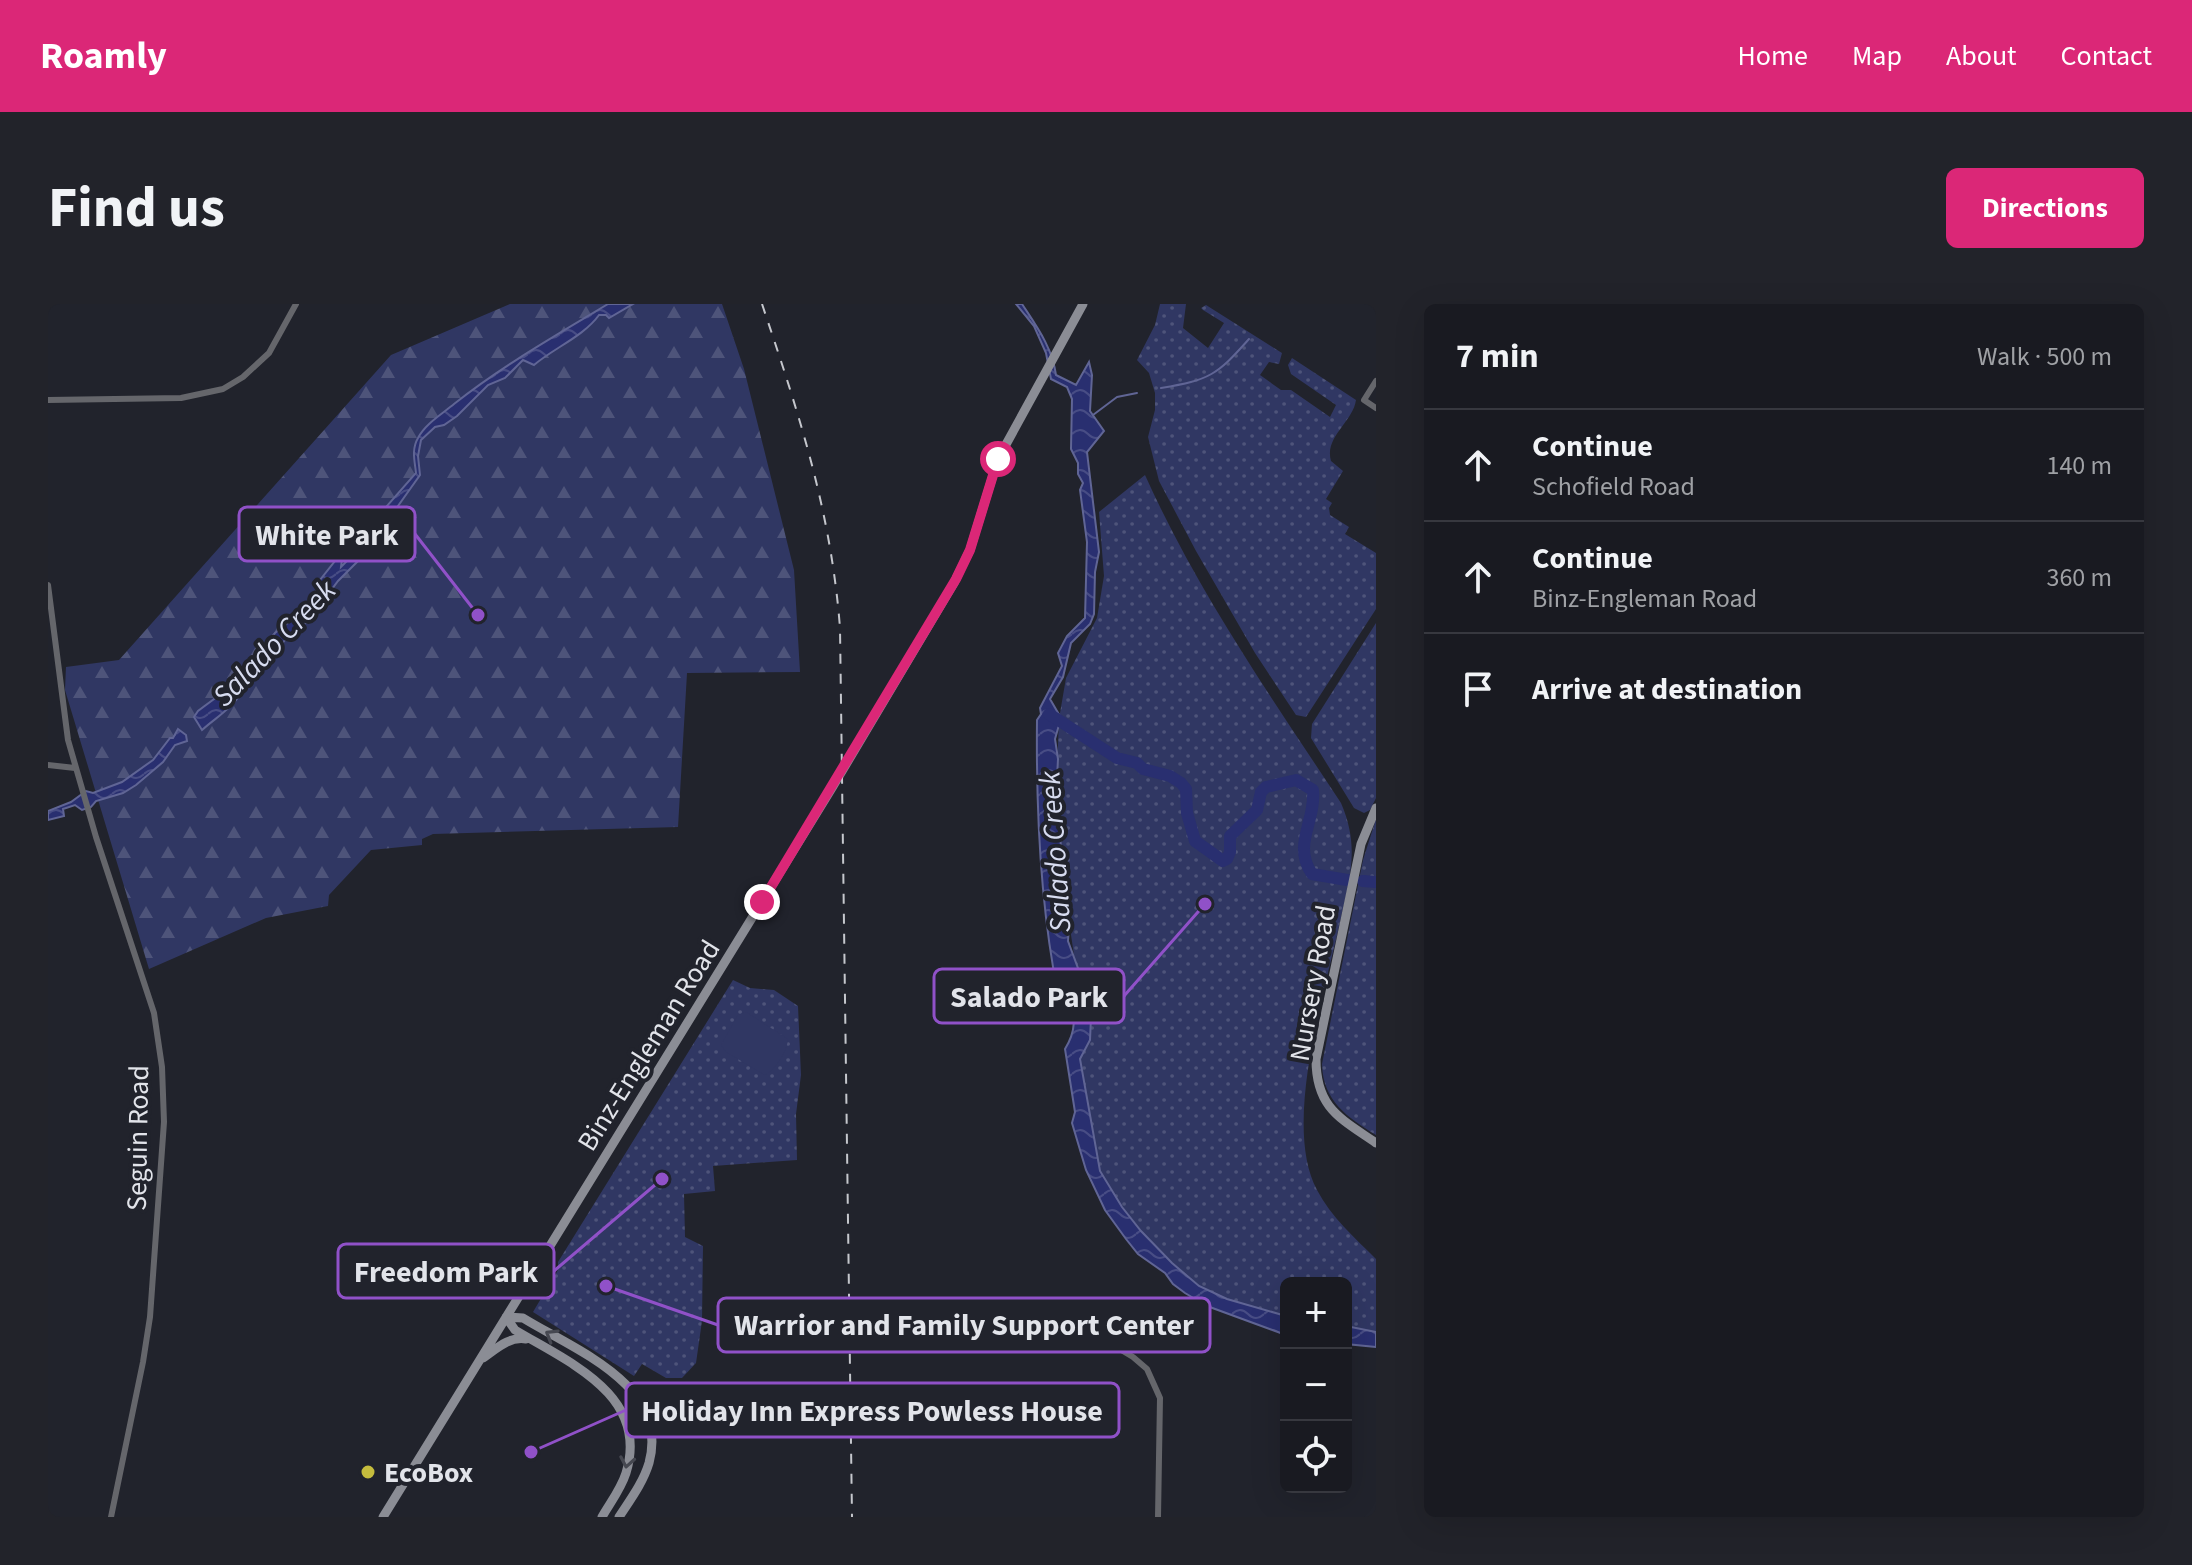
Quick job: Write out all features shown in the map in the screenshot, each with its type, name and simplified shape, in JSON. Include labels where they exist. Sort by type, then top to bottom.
[{"type":"street","points":[[48,400],[181,398],[223,389],[243,377],[269,353],[296,304]]},
{"type":"street","name":"Binz-Engleman Road","points":[[383,1517],[838,780],[947,594],[970,550],[989,481],[1004,445],[1083,304]]},
{"type":"street","points":[[1376,381],[1364,400],[1376,408]]},
{"type":"street","name":"Seguin Road","points":[[48,585],[63,715],[75,768],[154,1013],[163,1090],[150,1317],[111,1517]]},
{"type":"street","points":[[48,765],[75,768]]},
{"type":"street","name":"Nursery Road","points":[[1376,808],[1361,844],[1316,1059],[1321,1094],[1329,1107],[1340,1120],[1376,1143]]},
{"type":"street","points":[[506,1317],[515,1330],[601,1383],[622,1412],[629,1438],[628,1465],[602,1517]]},
{"type":"street","points":[[506,1317],[523,1318],[615,1374],[634,1391],[643,1405],[651,1429],[650,1455],[643,1479],[619,1517]]},
{"type":"street","points":[[480,1360],[504,1343],[517,1338],[530,1339]]},
{"type":"street","points":[[926,1348],[1082,1343],[1118,1348],[1133,1357],[1147,1369],[1160,1398],[1158,1517]]},
{"type":"green space","points":[[510,304],[722,304],[744,369],[794,570],[800,672],[687,673],[678,827],[433,834],[422,839],[422,845],[371,850],[329,895],[328,906],[266,918],[149,969],[65,690],[66,667],[119,660],[391,355]]},
{"type":"green space","points":[[1160,304],[1186,304],[1183,328],[1208,348],[1224,323],[1201,308],[1206,305],[1282,353],[1279,364],[1269,362],[1260,375],[1281,390],[1291,390],[1330,417],[1336,405],[1291,374],[1288,365],[1292,358],[1356,400],[1332,444],[1331,461],[1343,471],[1326,499],[1332,503],[1330,515],[1349,527],[1345,534],[1376,553],[1376,609],[1306,717],[1296,715],[1255,653],[1159,481],[1148,437],[1155,410],[1155,393],[1149,373],[1137,360],[1155,325]]},
{"type":"green space","points":[[1145,475],[1211,602],[1341,803],[1347,819],[1352,848],[1350,876],[1310,1058],[1304,1131],[1307,1163],[1317,1190],[1336,1218],[1376,1259],[1376,1332],[1352,1327],[1352,1277],[1280,1277],[1280,1314],[1227,1299],[1199,1286],[1141,1231],[1100,1171],[1080,1059],[1090,1040],[1089,998],[1075,962],[1063,880],[1056,797],[1059,719],[1066,678],[1097,618],[1104,576],[1099,512]]},
{"type":"green space","points":[[1376,623],[1376,798],[1370,810],[1364,813],[1354,808],[1311,738],[1312,724]]},
{"type":"green space","points":[[1376,819],[1376,1135],[1338,1107],[1327,1088],[1322,1064],[1363,860]]},
{"type":"green space","points":[[733,980],[750,988],[774,990],[798,1006],[801,1075],[796,1114],[797,1160],[713,1166],[715,1191],[684,1194],[685,1237],[703,1246],[702,1321],[696,1363],[682,1378],[666,1378],[642,1364],[634,1376],[533,1312],[558,1270],[558,1262]]},
{"type":"green space","points":[[746,1012],[788,1039],[780,1059],[765,1075],[726,1052],[721,1045],[738,1015]]},
{"type":"water","name":"Salado Creek","points":[[608,304],[633,304],[609,318],[599,315],[585,329],[534,365],[523,360],[505,378],[488,385],[457,416],[435,427],[421,440],[418,456],[420,475],[361,558],[338,581],[309,620],[285,640],[270,659],[240,680],[221,705],[239,696],[236,701],[202,730],[194,717],[198,711],[222,693],[233,676],[275,633],[299,614],[343,551],[341,567],[365,543],[386,507],[416,473],[415,447],[425,428],[491,377]]},
{"type":"water","name":"Salado Creek","points":[[1016,304],[1022,304],[1043,338],[1056,375],[1076,385],[1089,362],[1092,375],[1090,411],[1104,431],[1087,452],[1099,552],[1094,614],[1090,624],[1071,643],[1063,677],[1050,699],[1061,718],[1055,739],[1058,759],[1056,797],[1068,941],[1089,998],[1090,1040],[1080,1059],[1100,1171],[1122,1207],[1172,1263],[1199,1286],[1227,1299],[1280,1314],[1280,1333],[1207,1306],[1173,1284],[1165,1273],[1138,1254],[1105,1210],[1086,1170],[1072,1123],[1075,1112],[1065,1049],[1074,1018],[1068,987],[1064,986],[1062,997],[1058,994],[1047,926],[1038,823],[1037,720],[1062,666],[1058,653],[1067,636],[1085,618],[1087,542],[1080,490],[1083,483],[1071,449],[1072,399],[1067,387],[1051,379],[1046,353],[1034,326]]},
{"type":"water","points":[[178,729],[186,735],[187,741],[175,745],[163,762],[136,785],[82,810],[75,805],[63,809],[64,816],[48,820],[48,811],[71,802],[86,791],[93,793],[122,782],[153,760]]},
{"type":"water","points":[[1352,1327],[1376,1332],[1376,1347],[1352,1345]]},
{"type":"waterway","points":[[1161,388],[1211,374],[1229,361],[1249,339]]},
{"type":"waterway","points":[[1093,415],[1117,397],[1137,393]]},
{"type":"waterway","points":[[1049,714],[1117,758],[1137,763],[1143,769],[1170,776],[1181,783],[1186,789],[1187,813],[1195,841],[1223,861],[1230,852],[1230,836],[1257,810],[1261,792],[1266,787],[1296,780],[1313,790],[1304,843],[1306,863],[1312,874],[1347,880]]},
{"type":"waterway","points":[[1363,881],[1376,882]]},
{"type":"railway","points":[[762,304],[812,463],[829,543],[840,628],[852,1517]]},
{"type":"place","name":"White Park","points":[[478,615]]},
{"type":"place","name":"Salado Park","points":[[1205,904]]},
{"type":"place","name":"Freedom Park","points":[[662,1179]]},
{"type":"place","name":"Warrior and Family Support Center","points":[[606,1286]]},
{"type":"place","name":"Holiday Inn Express Powless House","points":[[531,1452]]},
{"type":"place","name":"EcoBox","points":[[368,1472]]},
{"type":"route","points":[[762,902],[843,772],[956,579],[970,550],[998,459]]}]
